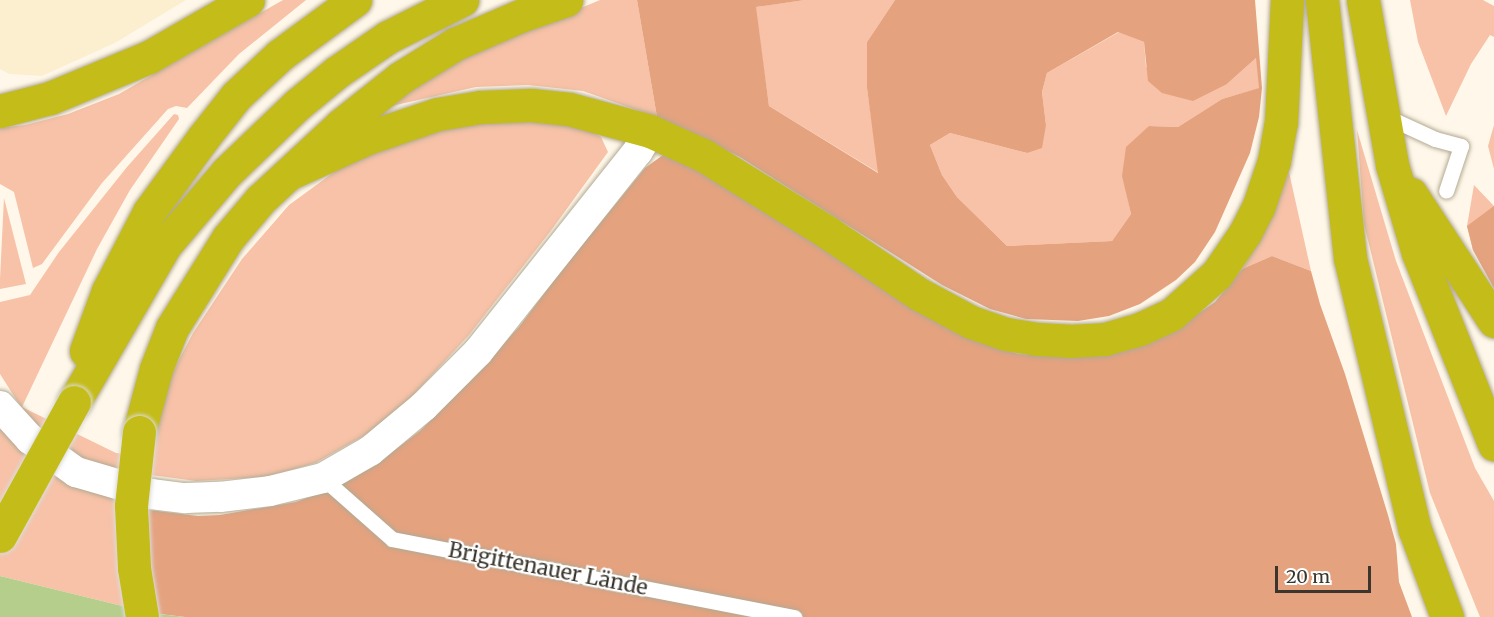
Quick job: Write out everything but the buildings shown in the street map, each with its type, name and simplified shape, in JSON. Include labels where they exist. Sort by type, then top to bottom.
[{"type":"highway","points":[[0,111],[50,99],[149,57],[248,0]]},
{"type":"highway","points":[[74,402],[87,346],[108,291],[149,212],[236,96],[280,55],[355,0]]},
{"type":"highway","points":[[0,536],[165,245],[227,172],[298,104],[337,72],[388,37],[462,0]]},
{"type":"highway","points":[[142,617],[134,568],[131,506],[139,432],[156,369],[172,328],[228,238],[260,200],[340,125],[400,78],[455,44],[566,0]]},
{"type":"highway","points":[[1364,7],[1392,165],[1418,253],[1494,444]]},
{"type":"highway","points":[[290,173],[407,124],[438,114],[480,107],[531,105],[569,109],[650,131],[703,155],[828,232],[919,294],[971,322],[1006,334],[1069,341],[1105,339],[1140,329],[1172,314],[1195,296],[1232,256],[1258,208],[1274,161],[1281,123],[1286,8]]},
{"type":"highway","points":[[1322,8],[1350,258],[1415,530],[1447,617]]},
{"type":"highway","points":[[1392,165],[1494,321]]},
{"type":"street","points":[[0,406],[30,439],[76,472],[151,494],[186,498],[220,496],[270,491],[322,478],[370,451],[424,406],[478,352],[594,207],[650,131]]},
{"type":"lane","points":[[1383,115],[1435,139],[1461,146],[1446,191]]},
{"type":"lane","name":"Brigittenauer Lände","points":[[322,478],[392,539],[795,617]]},
{"type":"shaded area","points":[[0,0],[186,0],[115,43],[42,76],[9,74],[0,69]]},
{"type":"shaded area","points":[[283,0],[306,0],[239,54],[187,108],[176,106],[168,109],[102,183],[42,264],[33,268],[14,192],[0,184],[0,128],[25,125],[68,114],[119,94]]},
{"type":"shaded area","points":[[600,0],[637,0],[657,117],[583,91],[528,85],[476,87],[378,109],[443,66]]},
{"type":"shaded area","points":[[637,0],[805,0],[756,7],[769,106],[878,173],[867,88],[867,42],[895,0],[1255,0],[1262,88],[1259,117],[1250,153],[1215,232],[1195,262],[1176,280],[1140,304],[1109,316],[1078,321],[1026,319],[990,309],[942,285],[740,157],[657,117]],"holes":[[[1118,32],[1144,42],[1148,81],[1162,93],[1193,101],[1227,84],[1256,58],[1259,88],[1222,99],[1178,127],[1149,126],[1126,147],[1122,176],[1131,214],[1112,241],[1007,246],[957,197],[942,175],[930,145],[950,133],[1027,153],[1042,148],[1046,125],[1042,92],[1047,73]]]},
{"type":"shaded area","points":[[805,0],[895,0],[867,42],[867,88],[879,173],[769,106],[755,7]]},
{"type":"shaded area","points":[[1410,0],[1483,0],[1494,6],[1494,37],[1490,35],[1471,64],[1446,116],[1418,42]]},
{"type":"shaded area","points":[[1119,32],[1144,42],[1146,67],[1227,84],[1257,57],[1260,88],[1222,99],[1178,127],[1149,126],[1123,176],[1131,214],[1112,241],[1007,246],[957,197],[942,175],[930,145],[950,133],[1027,153],[1046,125],[1042,92],[1047,73]]},
{"type":"shaded area","points":[[174,114],[178,115],[179,119],[130,190],[97,249],[22,407],[116,453],[151,456],[169,382],[179,360],[193,333],[242,259],[289,205],[352,159],[455,123],[532,120],[585,128],[601,137],[608,152],[550,232],[469,335],[406,403],[367,434],[315,463],[267,477],[196,481],[151,475],[147,538],[151,613],[0,576],[0,430],[21,407],[0,374],[0,302],[30,295],[59,252],[127,167]]},
{"type":"shaded area","points":[[1494,125],[1494,169],[1488,146]]},
{"type":"shaded area","points":[[1357,130],[1396,261],[1475,468],[1494,501],[1494,617],[1480,617],[1430,493],[1364,224]]},
{"type":"shaded area","points":[[663,155],[681,160],[806,237],[922,314],[978,342],[1019,354],[1051,356],[1132,347],[1170,333],[1215,302],[1242,269],[1272,256],[1311,271],[1388,515],[1396,544],[1399,582],[1412,617],[185,617],[151,613],[147,538],[149,510],[198,516],[220,515],[296,502],[332,488],[372,467],[420,431],[469,382],[519,327],[561,271],[645,168]]},
{"type":"shaded area","points":[[1289,172],[1311,271],[1272,256],[1242,269],[1259,241]]},
{"type":"shaded area","points":[[1474,185],[1494,206],[1494,288],[1473,250],[1467,226]]},
{"type":"shaded area","points":[[4,198],[26,284],[0,289],[0,279]]},
{"type":"shaded area","points":[[1494,206],[1494,288],[1473,250],[1467,226]]},
{"type":"shaded area","points":[[0,576],[151,613],[185,617],[0,617]]}]
